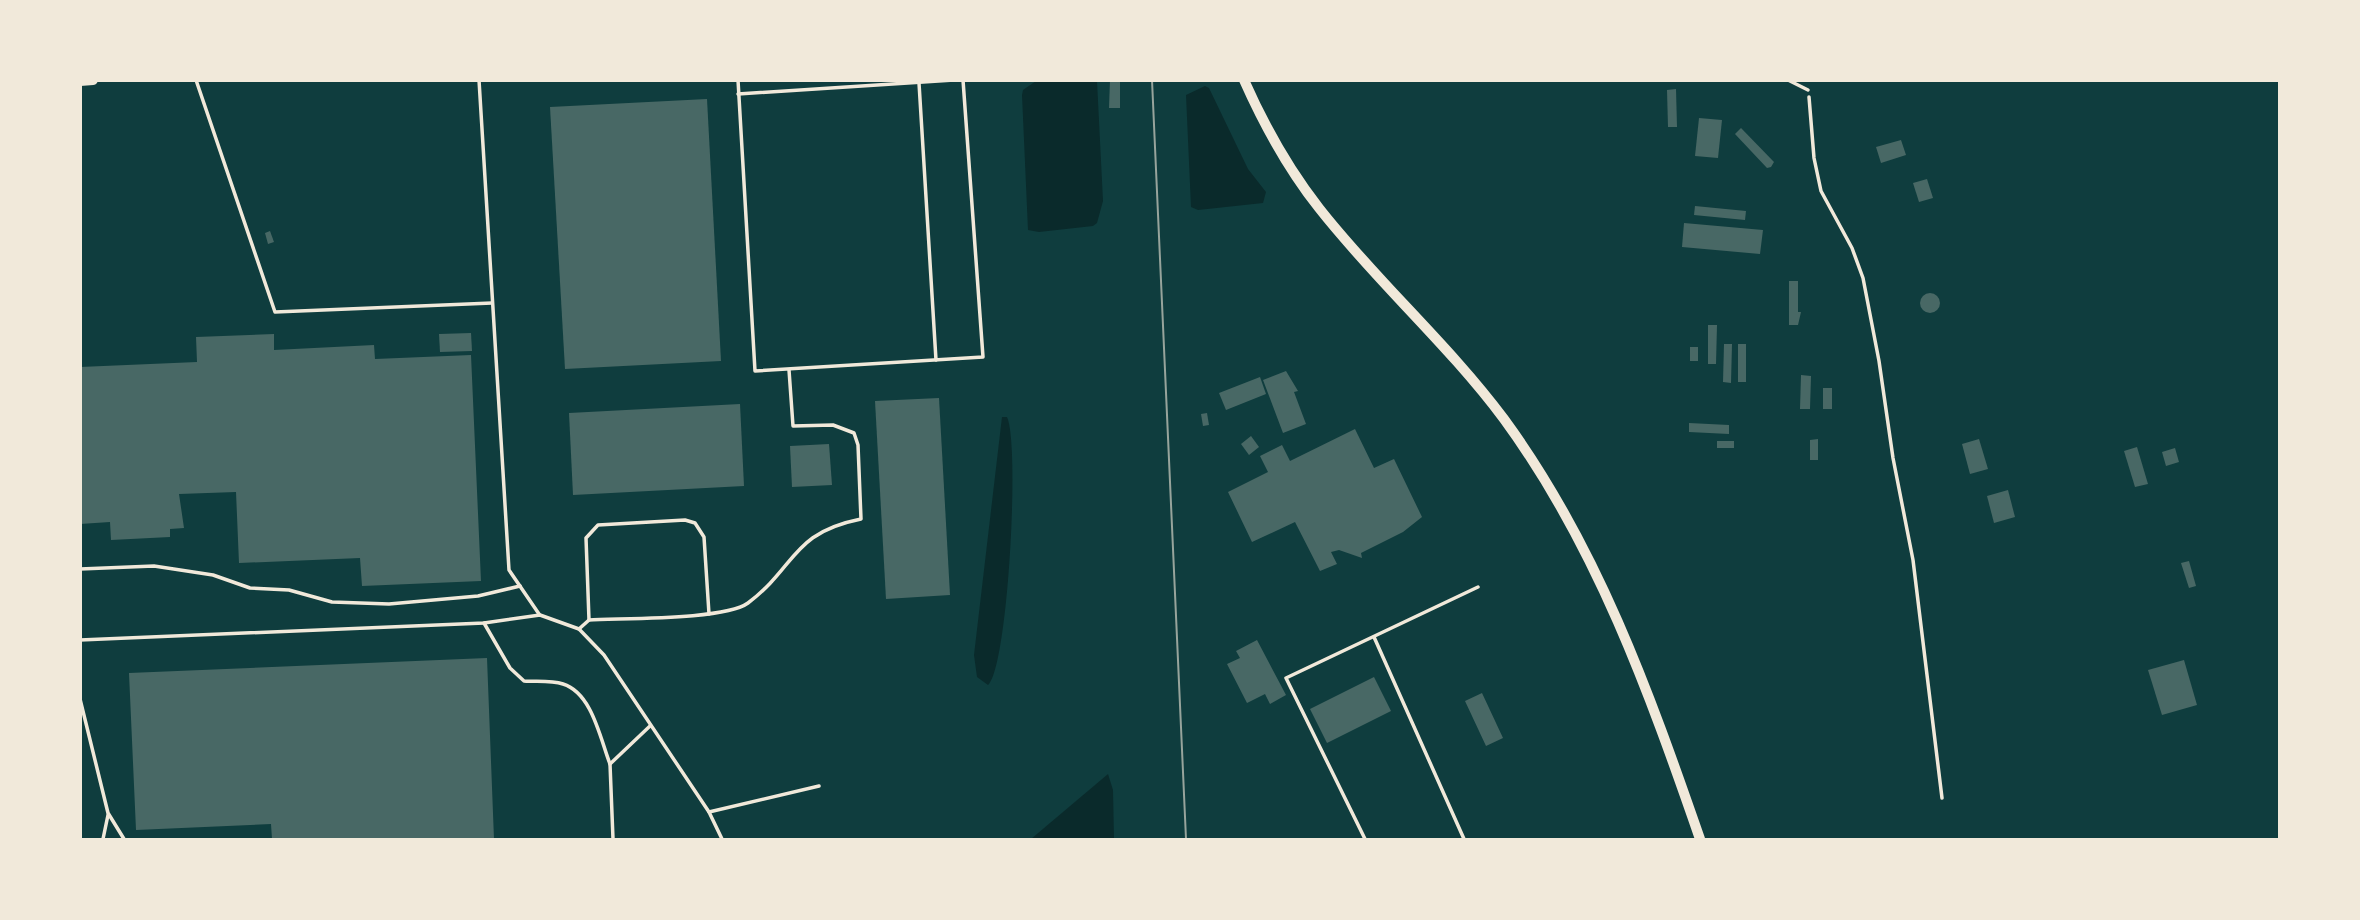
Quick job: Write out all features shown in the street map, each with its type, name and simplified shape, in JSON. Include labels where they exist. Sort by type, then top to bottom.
[{"type":"main road","points":[[1244,80],[1267,127],[1317,206],[1480,388],[1554,494],[1602,583],[1633,652],[1700,839]]},
{"type":"street","points":[[80,81],[93,80]]},
{"type":"lane","points":[[196,80],[275,312],[492,303]]},
{"type":"lane","points":[[479,80],[509,570],[540,615]]},
{"type":"lane","points":[[738,80],[755,371],[983,356],[963,80]]},
{"type":"lane","points":[[738,94],[954,80]]},
{"type":"lane","points":[[1788,80],[1808,90]]},
{"type":"lane","points":[[919,83],[936,360]]},
{"type":"lane","points":[[579,629],[589,620],[724,613],[747,604],[817,533],[833,525],[861,519],[858,445],[854,433],[833,425],[793,426],[789,369]]},
{"type":"lane","points":[[589,620],[586,538],[592,531],[598,526],[685,520],[695,523],[704,537],[709,614]]},
{"type":"lane","points":[[80,569],[154,566],[214,575],[250,588],[289,590],[332,602],[389,604],[478,596],[520,586]]},
{"type":"lane","points":[[1365,839],[1286,678],[1478,587]]},
{"type":"lane","points":[[80,640],[484,623],[540,615],[579,629],[604,655],[709,812],[722,839]]},
{"type":"lane","points":[[484,623],[510,668],[524,681],[559,683],[573,687],[584,698],[610,764],[613,839]]},
{"type":"lane","points":[[1374,637],[1464,839]]},
{"type":"lane","points":[[80,699],[108,813],[124,839]]},
{"type":"lane","points":[[610,764],[651,725]]},
{"type":"lane","points":[[709,812],[819,786]]},
{"type":"lane","points":[[103,839],[108,813]]},
{"type":"path","points":[[1808,90],[1814,158],[1821,191],[1859,268],[1879,361],[1893,458],[1913,560],[1942,798]]},
{"type":"water","points":[[1036,81],[1097,81],[1103,201],[1097,223],[1093,226],[1039,232],[1028,230],[1022,95],[1023,90]]},
{"type":"water","points":[[1205,86],[1209,88],[1248,169],[1266,192],[1263,203],[1198,210],[1191,207],[1186,95]]},
{"type":"water","points":[[1002,417],[1007,417],[1011,436],[1010,554],[1001,639],[995,669],[988,685],[977,677],[974,655]]},
{"type":"water","points":[[1108,774],[1113,790],[1114,839],[1031,839]]},
{"type":"building","points":[[1110,80],[1120,80],[1120,108],[1109,108]]},
{"type":"building","points":[[1676,89],[1677,127],[1668,127],[1667,90]]},
{"type":"building","points":[[707,99],[721,361],[565,369],[550,107]]},
{"type":"building","points":[[1699,118],[1722,120],[1718,158],[1695,156]]},
{"type":"building","points":[[1741,128],[1774,162],[1771,167],[1767,168],[1735,134]]},
{"type":"building","points":[[1901,140],[1906,155],[1881,163],[1876,147]]},
{"type":"building","points":[[1927,179],[1933,198],[1919,202],[1913,183]]},
{"type":"building","points":[[1695,206],[1746,211],[1745,220],[1694,215]]},
{"type":"building","points":[[1684,223],[1763,230],[1760,254],[1682,247]]},
{"type":"building","points":[[270,231],[274,242],[268,244],[265,233]]},
{"type":"building","points":[[1789,281],[1798,281],[1798,312],[1801,312],[1798,325],[1789,325]]},
{"type":"building","points":[[1930,293],[1937,296],[1940,303],[1937,310],[1930,313],[1923,310],[1920,303],[1923,296]]},
{"type":"building","points":[[1708,325],[1717,325],[1716,364],[1708,364]]},
{"type":"building","points":[[471,333],[472,351],[440,352],[439,334]]},
{"type":"building","points":[[274,334],[274,350],[374,345],[375,359],[471,355],[481,581],[362,586],[360,558],[239,563],[236,492],[179,494],[184,528],[170,529],[170,537],[111,540],[110,522],[80,524],[80,367],[197,362],[196,337]]},
{"type":"building","points":[[1724,344],[1732,344],[1731,383],[1723,382]]},
{"type":"building","points":[[1738,344],[1746,344],[1746,382],[1738,382]]},
{"type":"building","points":[[1690,347],[1698,347],[1698,361],[1690,361]]},
{"type":"building","points":[[1286,371],[1298,391],[1294,392],[1306,424],[1283,433],[1263,380]]},
{"type":"building","points":[[1801,375],[1811,376],[1810,409],[1800,409]]},
{"type":"building","points":[[1260,377],[1266,394],[1226,410],[1219,393]]},
{"type":"building","points":[[1823,388],[1832,388],[1832,409],[1823,409]]},
{"type":"building","points":[[939,398],[950,595],[886,599],[875,401]]},
{"type":"building","points":[[740,404],[744,486],[573,495],[569,413]]},
{"type":"building","points":[[1207,413],[1209,425],[1203,426],[1201,414]]},
{"type":"building","points":[[1689,423],[1729,425],[1729,434],[1689,432]]},
{"type":"building","points":[[1355,429],[1374,468],[1394,459],[1422,517],[1403,532],[1361,553],[1362,558],[1339,550],[1331,552],[1337,564],[1320,571],[1295,522],[1252,542],[1228,492],[1268,472],[1260,456],[1282,445],[1290,461]]},
{"type":"building","points":[[1251,436],[1259,447],[1249,455],[1241,444]]},
{"type":"building","points":[[1818,439],[1818,460],[1810,460],[1810,440]]},
{"type":"building","points":[[1979,439],[1988,469],[1970,474],[1962,444]]},
{"type":"building","points":[[1717,441],[1734,441],[1734,448],[1717,448]]},
{"type":"building","points":[[829,444],[832,485],[792,487],[790,446]]},
{"type":"building","points":[[2137,447],[2148,484],[2135,487],[2124,451]]},
{"type":"building","points":[[2175,448],[2179,462],[2166,466],[2162,452]]},
{"type":"building","points":[[2008,490],[2015,517],[1994,523],[1987,496]]},
{"type":"building","points":[[2189,561],[2196,586],[2189,588],[2181,563]]},
{"type":"building","points":[[1257,640],[1286,695],[1270,704],[1265,694],[1247,703],[1227,664],[1240,658],[1236,651]]},
{"type":"building","points":[[487,658],[494,839],[272,839],[271,824],[136,830],[129,673]]},
{"type":"building","points":[[2184,660],[2197,705],[2162,715],[2148,670]]},
{"type":"building","points":[[1374,677],[1391,711],[1327,743],[1310,709]]},
{"type":"building","points":[[1482,693],[1503,738],[1486,746],[1465,701]]},
{"type":"tram line","points":[[1152,80],[1186,839]]}]
